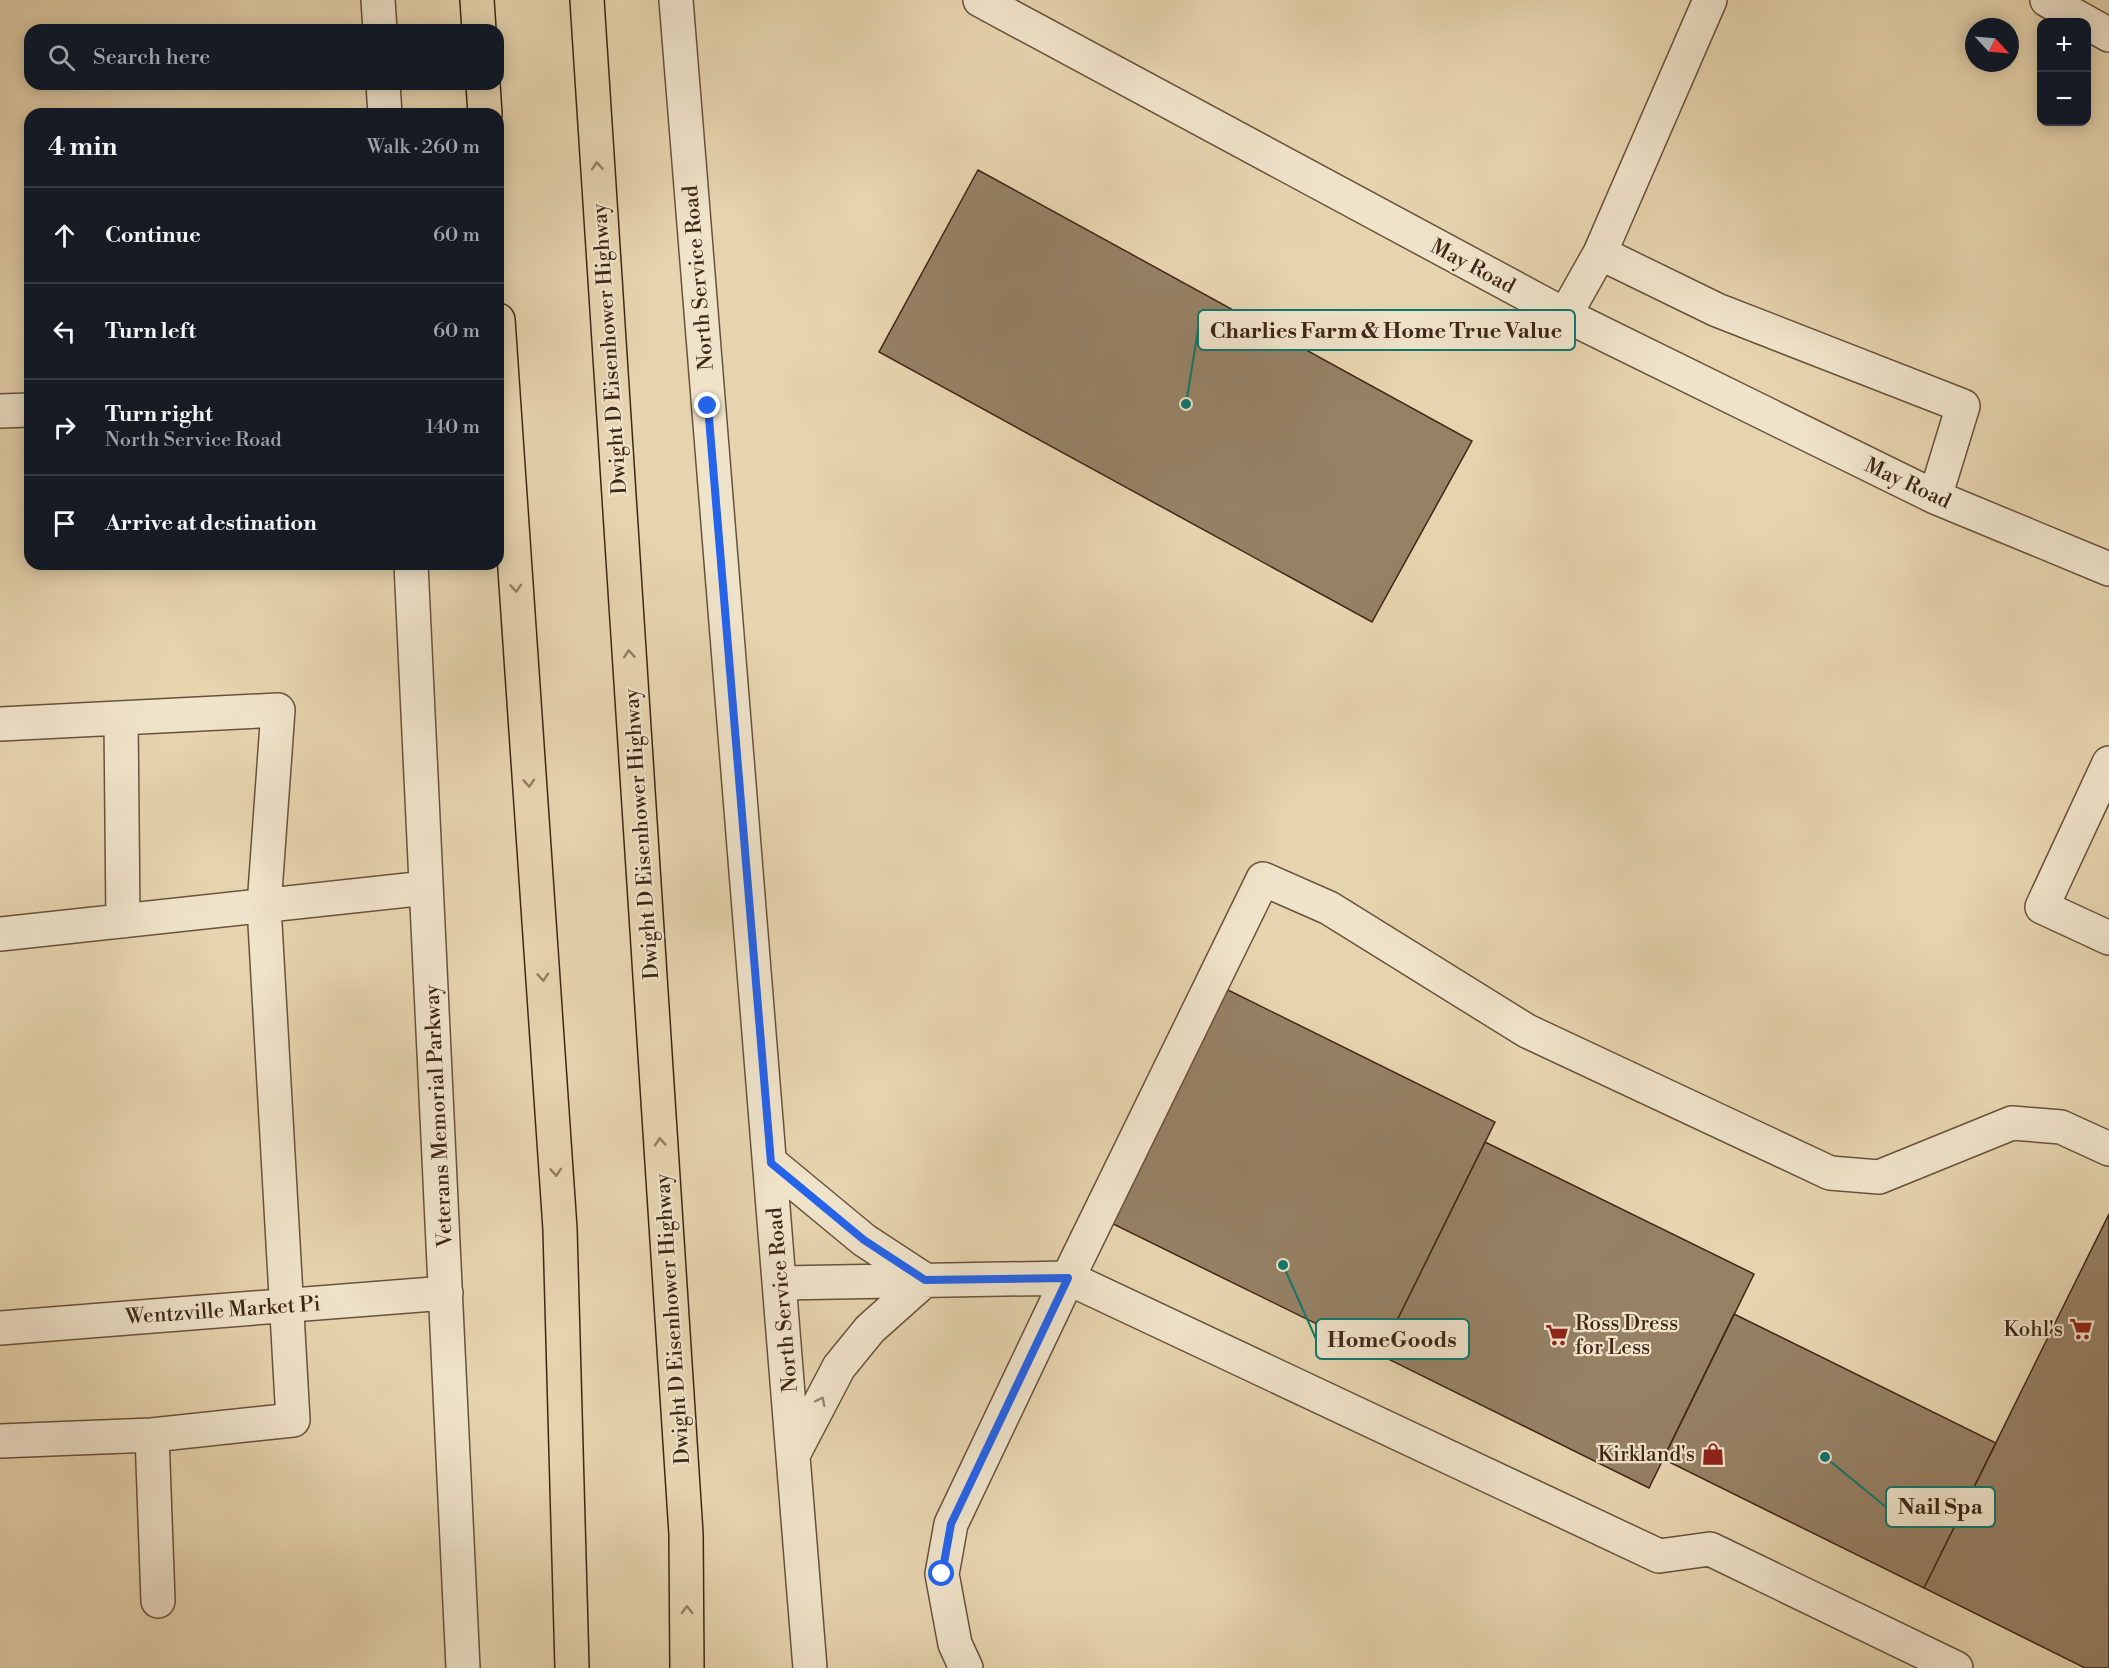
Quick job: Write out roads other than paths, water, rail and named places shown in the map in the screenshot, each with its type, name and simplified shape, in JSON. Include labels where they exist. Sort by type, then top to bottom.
[{"type":"highway","points":[[477,0],[479,24]]},
{"type":"highway","name":"Dwight D Eisenhower Highway","points":[[587,0],[686,1534],[687,1668]]},
{"type":"highway","points":[[483,90],[485,108]]},
{"type":"highway","points":[[504,408],[560,1229],[572,1668]]},
{"type":"street","points":[[378,0],[380,24]]},
{"type":"street","name":"North Service Road","points":[[676,0],[781,1283],[810,1668]]},
{"type":"street","name":"May Road","points":[[980,0],[1565,315],[1935,497],[2109,569]]},
{"type":"street","points":[[1565,315],[1600,253],[1710,0]]},
{"type":"street","points":[[2047,0],[2109,35]]},
{"type":"street","points":[[383,90],[385,108]]},
{"type":"street","points":[[1600,253],[1717,310],[1963,406],[1935,497]]},
{"type":"street","points":[[0,411],[24,410]]},
{"type":"street","name":"Veterans Memorial Parkway","points":[[411,570],[463,1668]]},
{"type":"street","points":[[0,724],[278,710],[264,906],[294,1420],[152,1435],[0,1441]]},
{"type":"street","points":[[121,718],[123,921]]},
{"type":"street","points":[[2106,775],[2042,907],[2109,938]]},
{"type":"street","points":[[966,1668],[955,1644],[942,1574],[951,1524],[1263,879],[1329,908],[1527,1031],[1830,1173],[1879,1177],[2012,1123],[2061,1127],[2109,1149]]},
{"type":"street","points":[[0,934],[426,888]]},
{"type":"street","points":[[771,1163],[864,1240],[925,1280]]},
{"type":"street","points":[[781,1283],[1068,1278],[1659,1556],[1710,1549],[1956,1668]]},
{"type":"street","points":[[794,1453],[839,1367],[870,1329],[925,1280]]},
{"type":"street","name":"Wentzville Market Pi","points":[[0,1328],[446,1293]]},
{"type":"street","points":[[152,1435],[158,1601]]},
{"type":"place","name":"Charlies Farm & Home True Value","points":[[1186,404]]},
{"type":"place","name":"HomeGoods","points":[[1283,1265]]},
{"type":"place","name":"Kohl's","points":[[2081,1329]]},
{"type":"place","name":"Ross Dress for Less","points":[[1557,1335]]},
{"type":"place","name":"Kirkland's","points":[[1713,1454]]},
{"type":"place","name":"Nail Spa","points":[[1825,1457]]}]
